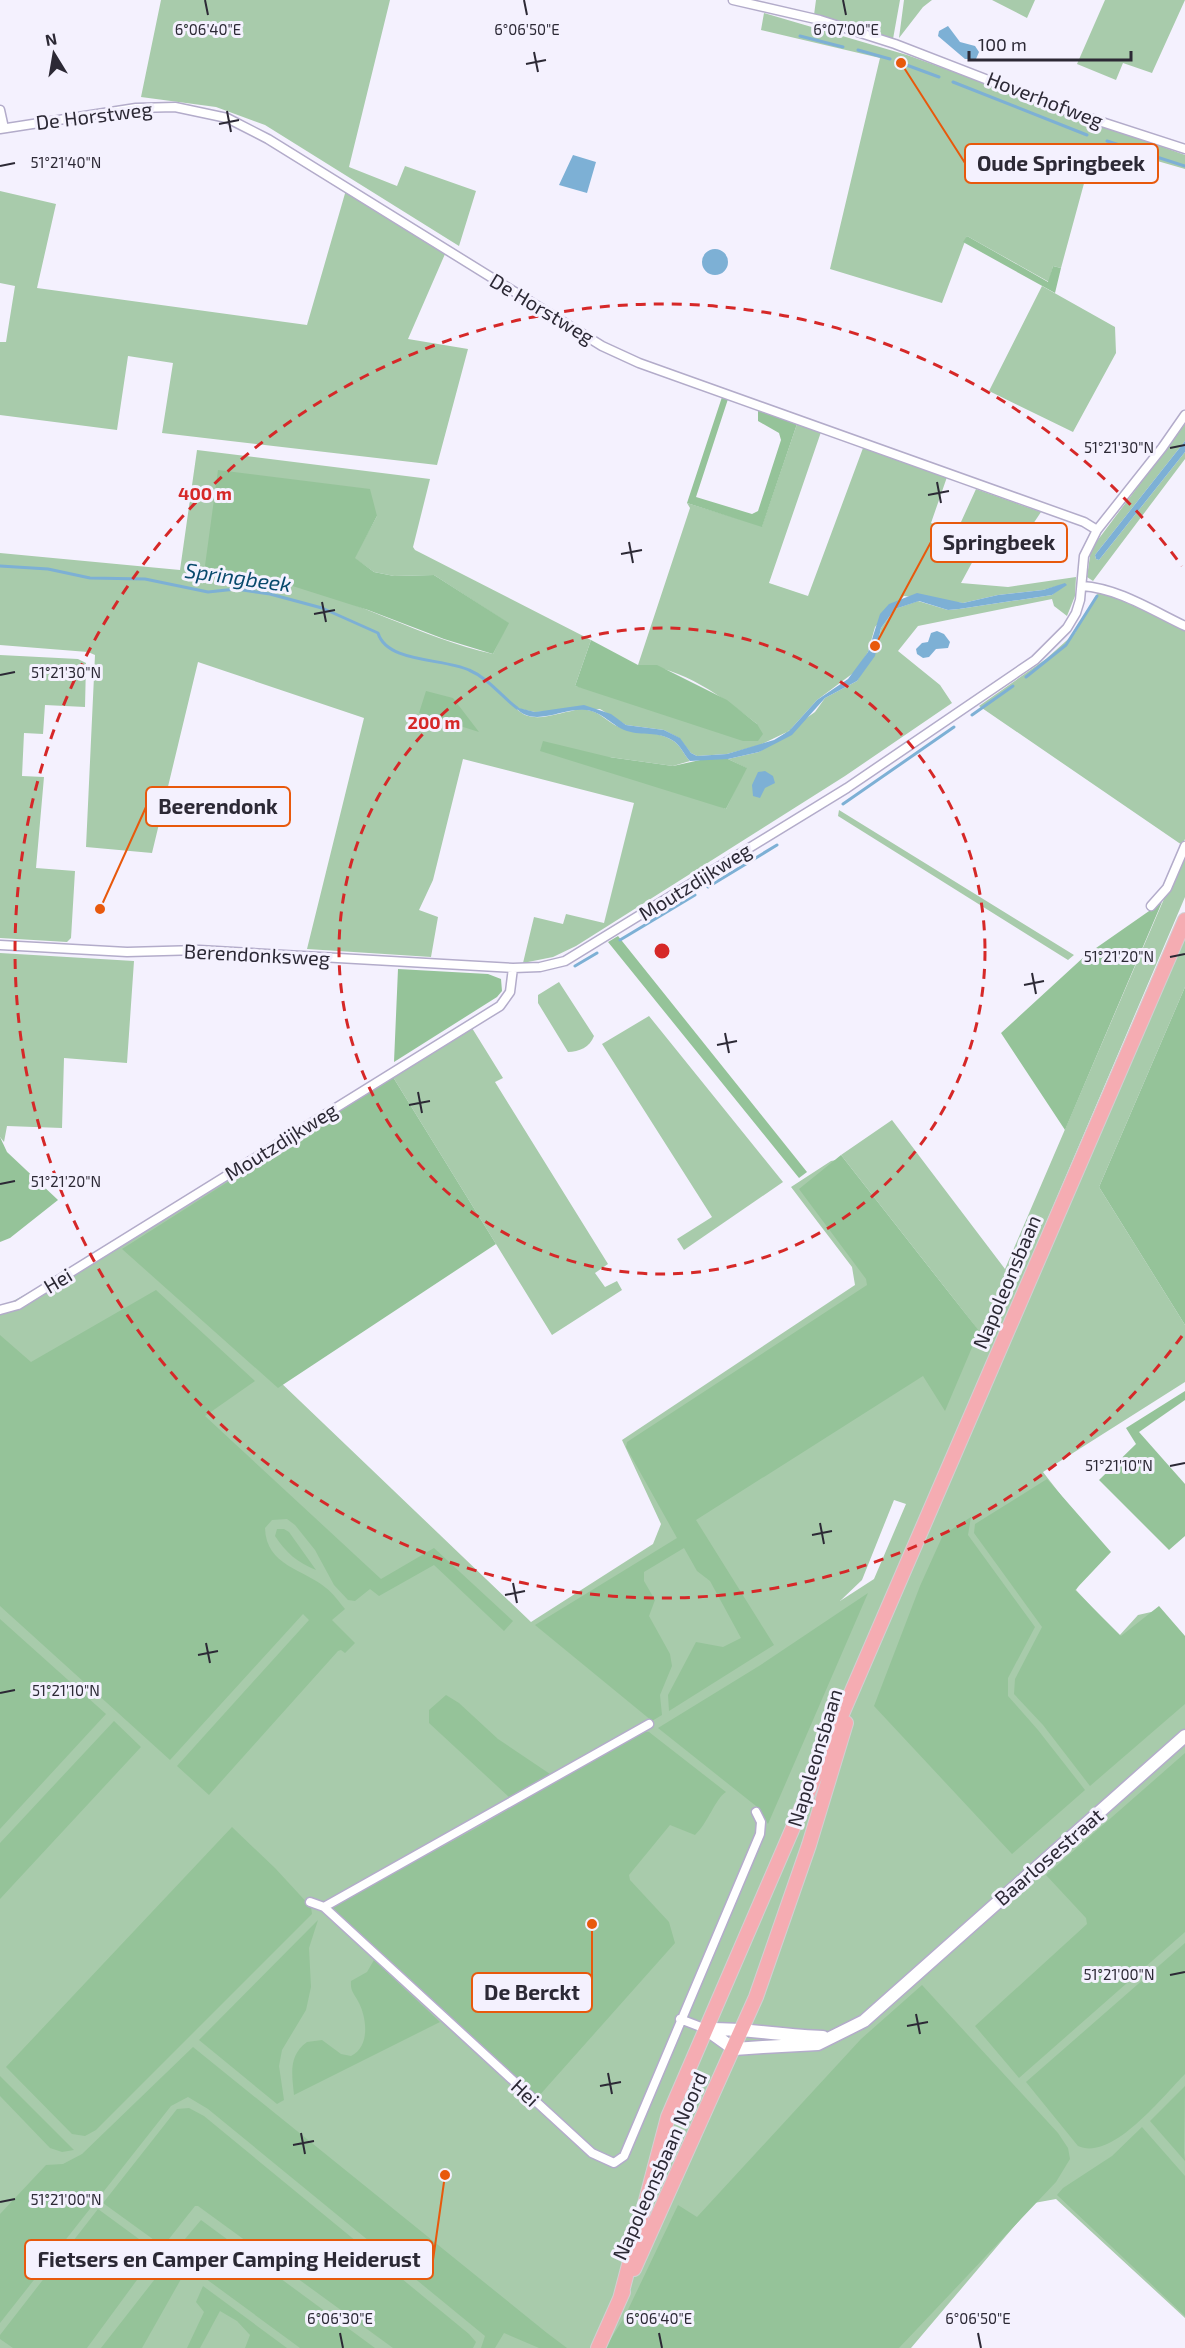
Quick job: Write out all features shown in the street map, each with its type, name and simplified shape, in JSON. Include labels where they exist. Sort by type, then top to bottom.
[{"type":"main road","name":"Napoleonsbaan","points":[[784,1848],[1185,920]]},
{"type":"main road","name":"Napoleonsbaan","points":[[756,1997],[802,1866],[865,1661]]},
{"type":"main road","name":"Napoleonsbaan Noord","points":[[620,2299],[668,2117],[784,1848]]},
{"type":"main road","name":"Napoleonsbaan Noord","points":[[598,2348],[756,1997]]},
{"type":"street","name":"Hoverhofweg","points":[[733,0],[820,20],[904,47],[1068,111],[1185,149]]},
{"type":"street","name":"De Horstweg","points":[[2,129],[136,108],[176,107],[226,118],[268,139],[611,350],[650,367],[1084,522],[1097,530]]},
{"type":"street","points":[[0,110],[2,129]]},
{"type":"street","name":"Moutzdijkweg","points":[[114,1246],[500,1006],[510,992],[513,968],[540,967],[565,961],[847,788],[1041,654],[1067,628],[1076,613],[1082,586],[1084,556],[1097,530],[1185,415]]},
{"type":"street","points":[[1082,586],[1095,587],[1126,598],[1185,626]]},
{"type":"street","points":[[1151,906],[1167,888],[1185,846]]},
{"type":"street","name":"Berendonksweg","points":[[0,945],[127,952],[200,950],[513,968]]},
{"type":"street","name":"Hei","points":[[0,1310],[18,1305],[114,1246]]},
{"type":"street","points":[[324,1907],[649,1724]]},
{"type":"street","name":"Baarlosestraat","points":[[835,2037],[864,2021],[1185,1736]]},
{"type":"street","name":"Hei","points":[[310,1902],[324,1907],[592,2153],[614,2163],[624,2156],[760,1834],[761,1822],[756,1812]]},
{"type":"street","points":[[680,2019],[706,2029],[734,2049],[818,2044],[835,2037]]},
{"type":"street","points":[[706,2029],[743,2028],[790,2037],[835,2037]]},
{"type":"green space","points":[[161,0],[390,0],[349,167],[397,186],[405,166],[476,191],[459,246],[265,125],[216,107],[141,97]]},
{"type":"green space","points":[[816,0],[900,0],[893,39],[814,15]]},
{"type":"green space","points":[[904,0],[932,0],[923,7],[899,38]]},
{"type":"green space","points":[[992,0],[1035,0],[1027,18]]},
{"type":"green space","points":[[1105,0],[1185,0],[1152,73],[1123,63],[1116,80],[1077,64]]},
{"type":"green space","points":[[764,13],[907,55],[1185,155],[1185,169],[1095,143],[1061,268],[1053,266],[1049,282],[967,236],[942,303],[830,269],[880,58],[761,30]]},
{"type":"green space","points":[[346,190],[445,254],[408,339],[468,349],[437,465],[162,433],[173,363],[128,356],[117,430],[0,415],[0,342],[6,342],[15,286],[0,283],[0,191],[56,204],[37,288],[307,325]]},
{"type":"green space","points":[[967,236],[1048,282],[1053,266],[1061,268],[1055,293],[963,242]]},
{"type":"green space","points":[[1042,286],[1115,327],[1116,353],[1073,432],[989,391]]},
{"type":"green space","points":[[722,397],[728,399],[696,497],[752,514],[758,511],[781,440],[779,433],[758,421],[758,410],[797,424],[762,527],[687,503]]},
{"type":"green space","points":[[797,424],[821,432],[769,583],[808,596],[863,448],[947,477],[931,523],[956,533],[976,489],[1041,512],[1017,548],[988,533],[961,583],[1008,587],[1076,577],[1075,596],[1067,616],[1054,606],[1052,599],[918,626],[898,651],[940,685],[952,703],[845,776],[576,946],[553,957],[523,963],[534,917],[563,924],[566,914],[604,923],[634,803],[463,759],[433,880],[419,910],[438,917],[431,957],[307,949],[364,718],[198,662],[152,853],[86,847],[95,655],[88,652],[0,645],[0,553],[180,570],[197,450],[430,479],[413,547],[415,550],[591,640],[575,686],[757,724],[716,694],[686,677],[654,667],[638,665],[690,508],[687,503],[762,526]],"holes":[[[377,516],[354,558],[374,572],[394,576],[434,575],[508,623],[493,654],[440,638],[310,590],[264,579],[205,573]],[[1065,584],[1052,595],[959,609],[948,610],[918,601],[895,609],[881,628],[878,643],[857,681],[825,698],[815,712],[790,730],[817,700],[856,671],[868,652],[875,627],[904,596],[963,603],[998,595],[1043,590]],[[516,708],[535,712],[578,710],[532,717]],[[600,709],[626,725],[664,730],[679,738],[691,753],[697,756],[727,754],[760,745],[787,732],[759,752],[728,759],[746,768],[726,809],[609,757],[673,766],[690,761],[675,742],[659,735],[619,727],[596,713],[580,710]]]},
{"type":"green space","points":[[1185,424],[1185,441],[1095,555],[1096,559],[1099,560],[1185,452],[1185,459],[1093,581],[1087,577],[1091,549]]},
{"type":"green space","points":[[218,470],[370,489],[377,516],[355,558],[374,572],[394,576],[434,575],[509,623],[493,654],[283,583],[204,573]]},
{"type":"green space","points":[[1098,593],[1114,597],[1185,629],[1185,839],[1182,845],[979,706],[1046,659],[1075,633]]},
{"type":"green space","points":[[591,640],[638,665],[657,665],[727,700],[757,724],[763,734],[758,741],[743,741],[575,686]]},
{"type":"green space","points":[[0,655],[78,659],[86,663],[85,707],[45,705],[43,734],[24,733],[22,776],[44,777],[36,868],[75,871],[71,938],[67,942],[0,938]]},
{"type":"green space","points":[[426,691],[453,698],[479,732],[419,713]]},
{"type":"green space","points":[[543,741],[609,757],[673,766],[709,758],[728,759],[747,768],[726,809],[540,751]]},
{"type":"green space","points":[[839,810],[1074,955],[1068,960],[838,816]]},
{"type":"green space","points":[[1185,850],[1185,897],[910,1542],[1185,934],[1185,987],[1099,1187],[1185,1325],[1185,1382],[1043,1472],[1102,1548],[1076,1590],[1119,1636],[1138,1615],[1160,1610],[1185,1645],[1185,2318],[1056,2199],[1034,2203],[911,2348],[0,2348],[0,1306],[6,1305],[113,1246],[380,1084],[277,1379],[531,1622],[653,1544],[661,1524],[622,1440],[855,1285],[852,1267],[791,1187],[831,1161],[842,1159],[979,1331],[841,1155],[892,1120],[1005,1269]],"holes":[[[894,1500],[906,1504],[874,1579],[840,1601],[862,1580]]]},
{"type":"green space","points":[[1162,902],[1065,1130],[1001,1033],[1086,955]]},
{"type":"green space","points":[[618,936],[807,1172],[799,1178],[608,942]]},
{"type":"green space","points":[[0,953],[134,961],[127,1063],[64,1058],[62,1128],[7,1126],[4,1142],[0,1137]]},
{"type":"green space","points":[[398,969],[488,974],[501,979],[502,991],[497,997],[394,1062]]},
{"type":"green space","points":[[559,982],[594,1036],[587,1046],[576,1051],[568,1052],[538,1003],[538,995]]},
{"type":"green space","points":[[1185,987],[1185,1325],[1099,1187]]},
{"type":"green space","points":[[649,1016],[783,1182],[684,1250],[677,1239],[712,1217],[602,1044]]},
{"type":"green space","points":[[472,1028],[503,1078],[495,1082],[608,1264],[595,1273],[605,1287],[617,1281],[622,1290],[552,1335],[393,1077]]},
{"type":"green space","points":[[393,1077],[496,1244],[278,1388],[122,1249]]},
{"type":"green space","points":[[0,1137],[7,1152],[58,1200],[10,1238],[0,1242]]},
{"type":"green space","points":[[841,1155],[979,1331],[945,1411],[923,1376],[696,1520],[774,1645],[669,1711],[668,1695],[696,1642],[723,1647],[741,1638],[710,1581],[697,1571],[684,1548],[644,1572],[644,1581],[655,1600],[649,1616],[670,1654],[672,1666],[660,1695],[662,1715],[652,1721],[535,1625],[677,1538],[626,1447],[627,1442],[867,1285],[866,1279],[799,1189]]},
{"type":"green space","points":[[156,1290],[255,1381],[205,1416],[381,1579],[434,1548],[513,1621],[504,1631],[434,1565],[379,1596],[370,1589],[355,1601],[348,1600],[334,1585],[315,1550],[295,1525],[287,1519],[272,1520],[265,1528],[267,1541],[272,1551],[279,1559],[334,1595],[345,1609],[332,1620],[355,1643],[345,1653],[338,1651],[209,1795],[177,1766],[309,1620],[303,1614],[170,1760],[0,1606],[0,1335],[31,1362]]},
{"type":"green space","points":[[1185,1391],[1185,1400],[1139,1432],[1185,1484],[1185,1536],[1169,1550],[1099,1480],[1136,1444],[1126,1428]]},
{"type":"green space","points":[[1047,1479],[1111,1552],[1075,1590],[1121,1636],[1159,1606],[1185,1636],[1185,1704],[1090,1786],[1043,1725],[1014,1694],[1015,1679],[1042,1627],[974,1533],[975,1524]]},
{"type":"green space","points":[[971,1517],[968,1535],[1035,1627],[1008,1678],[1008,1696],[1085,1790],[1012,1854],[874,1706],[920,1586],[943,1535]]},
{"type":"green space","points":[[277,1529],[289,1532],[316,1570],[303,1564],[283,1547],[275,1536]]},
{"type":"green space","points":[[868,1593],[768,1824],[756,1806],[658,1728],[759,1666]]},
{"type":"green space","points":[[0,1619],[106,1714],[0,1829]]},
{"type":"green space","points":[[446,1695],[459,1703],[498,1739],[550,1774],[510,1798],[429,1723],[429,1710]]},
{"type":"green space","points":[[114,1721],[141,1747],[0,1899],[0,1843]]},
{"type":"green space","points":[[641,1731],[649,1732],[726,1792],[718,1800],[695,1835],[670,1825],[629,1875],[630,1880],[669,1922],[675,1943],[538,2097],[333,1910],[333,1906],[478,1827]]},
{"type":"green space","points":[[1185,1753],[1185,1932],[1019,2078],[975,2026],[1087,1924],[1086,1918],[1046,1875]]},
{"type":"green space","points":[[232,1827],[311,1907],[312,1914],[96,2130],[85,2136],[72,2134],[6,2067]]},
{"type":"green space","points":[[318,1920],[309,1948],[311,1987],[306,2010],[282,2050],[279,2066],[284,2100],[277,2104],[199,2040]]},
{"type":"green space","points":[[1185,1943],[1185,2074],[1150,2111],[1121,2136],[1106,2145],[1091,2148],[1078,2146],[1026,2082]]},
{"type":"green space","points":[[374,1960],[440,2022],[294,2095],[292,2073],[294,2059],[307,2042],[322,2040],[341,2054],[351,2056],[361,2046],[365,2032],[364,2017],[352,1990],[351,1981],[367,1972]]},
{"type":"green space","points":[[922,1985],[1058,2133],[1068,2148],[1070,2159],[1056,2182],[899,2348],[605,2348],[625,2316],[678,2205],[697,2217],[861,2039]]},
{"type":"green space","points":[[193,2047],[567,2348],[539,2348],[504,2333],[495,2348],[481,2348],[485,2336],[208,2109],[188,2097],[171,2106],[0,2323],[0,2214],[46,2165],[63,2164],[82,2154]]},
{"type":"green space","points":[[0,2076],[74,2150],[62,2152],[50,2148],[0,2096]]},
{"type":"green space","points":[[1185,2086],[1184,2153],[1185,2161],[1150,2121]]},
{"type":"green space","points":[[189,2108],[204,2116],[469,2334],[476,2342],[473,2348],[393,2348],[198,2206],[195,2206],[165,2244],[161,2245],[103,2203],[177,2109]]},
{"type":"green space","points":[[1142,2127],[1185,2176],[1185,2316],[1057,2195],[1063,2188],[1112,2156]]},
{"type":"green space","points":[[98,2209],[154,2250],[156,2254],[87,2348],[13,2348],[0,2339],[0,2335]]},
{"type":"green space","points":[[201,2220],[375,2348],[300,2348],[175,2256],[174,2252]]},
{"type":"green space","points":[[169,2261],[185,2272],[142,2348],[101,2348]]},
{"type":"green space","points":[[203,2286],[287,2348],[245,2348],[250,2335],[237,2321],[220,2311],[200,2348],[187,2348],[204,2312],[196,2302]]},
{"type":"water","points":[[948,26],[960,42],[975,46],[979,52],[976,59],[965,59],[938,36],[939,31]]},
{"type":"water","points":[[573,155],[596,162],[587,193],[559,185]]},
{"type":"water","points":[[715,249],[724,253],[728,262],[724,271],[715,275],[706,271],[702,262],[706,253]]},
{"type":"water","points":[[1185,441],[1185,452],[1099,560],[1096,559],[1095,555]]},
{"type":"water","points":[[1065,583],[1067,585],[1052,595],[948,610],[919,601],[895,609],[881,628],[875,656],[857,681],[825,698],[792,735],[759,752],[728,759],[690,761],[678,744],[672,740],[627,731],[592,711],[577,710],[539,717],[523,713],[515,707],[535,712],[584,705],[611,714],[626,725],[664,730],[680,738],[691,753],[697,756],[727,754],[774,740],[789,731],[817,700],[848,679],[868,652],[880,614],[889,604],[917,593],[963,603],[998,595],[1043,590]]},
{"type":"water","points":[[937,631],[944,634],[950,642],[948,648],[936,649],[929,657],[923,658],[917,654],[916,649],[922,643],[928,642],[931,633]]},
{"type":"water","points":[[765,771],[773,776],[775,783],[765,788],[760,798],[753,796],[752,785],[758,772]]},
{"type":"waterway","points":[[800,36],[843,47]]},
{"type":"waterway","points":[[858,50],[890,59]]},
{"type":"waterway","points":[[901,63],[939,77]]},
{"type":"waterway","points":[[953,82],[1087,135]]},
{"type":"waterway","points":[[1107,141],[1185,166]]},
{"type":"waterway","name":"Springbeek","points":[[0,566],[48,569],[90,578],[145,579],[208,592],[236,589],[270,594],[322,608],[378,633],[383,643],[392,650],[404,655],[458,666],[476,673],[517,708]]},
{"type":"waterway","points":[[1026,677],[1066,645],[1097,596]]},
{"type":"waterway","points":[[972,715],[1013,686]]},
{"type":"waterway","points":[[843,804],[954,727]]},
{"type":"waterway","points":[[708,887],[777,845]]},
{"type":"waterway","points":[[620,940],[695,895]]},
{"type":"waterway","points":[[575,966],[597,953]]},
{"type":"place","name":"Oude Springbeek","points":[[901,63]]},
{"type":"place","name":"Springbeek","points":[[875,646]]},
{"type":"place","name":"Beerendonk","points":[[100,909]]},
{"type":"place","name":"De Berckt","points":[[592,1924]]},
{"type":"place","name":"Fietsers en Camper Camping Heiderust","points":[[445,2175]]}]
